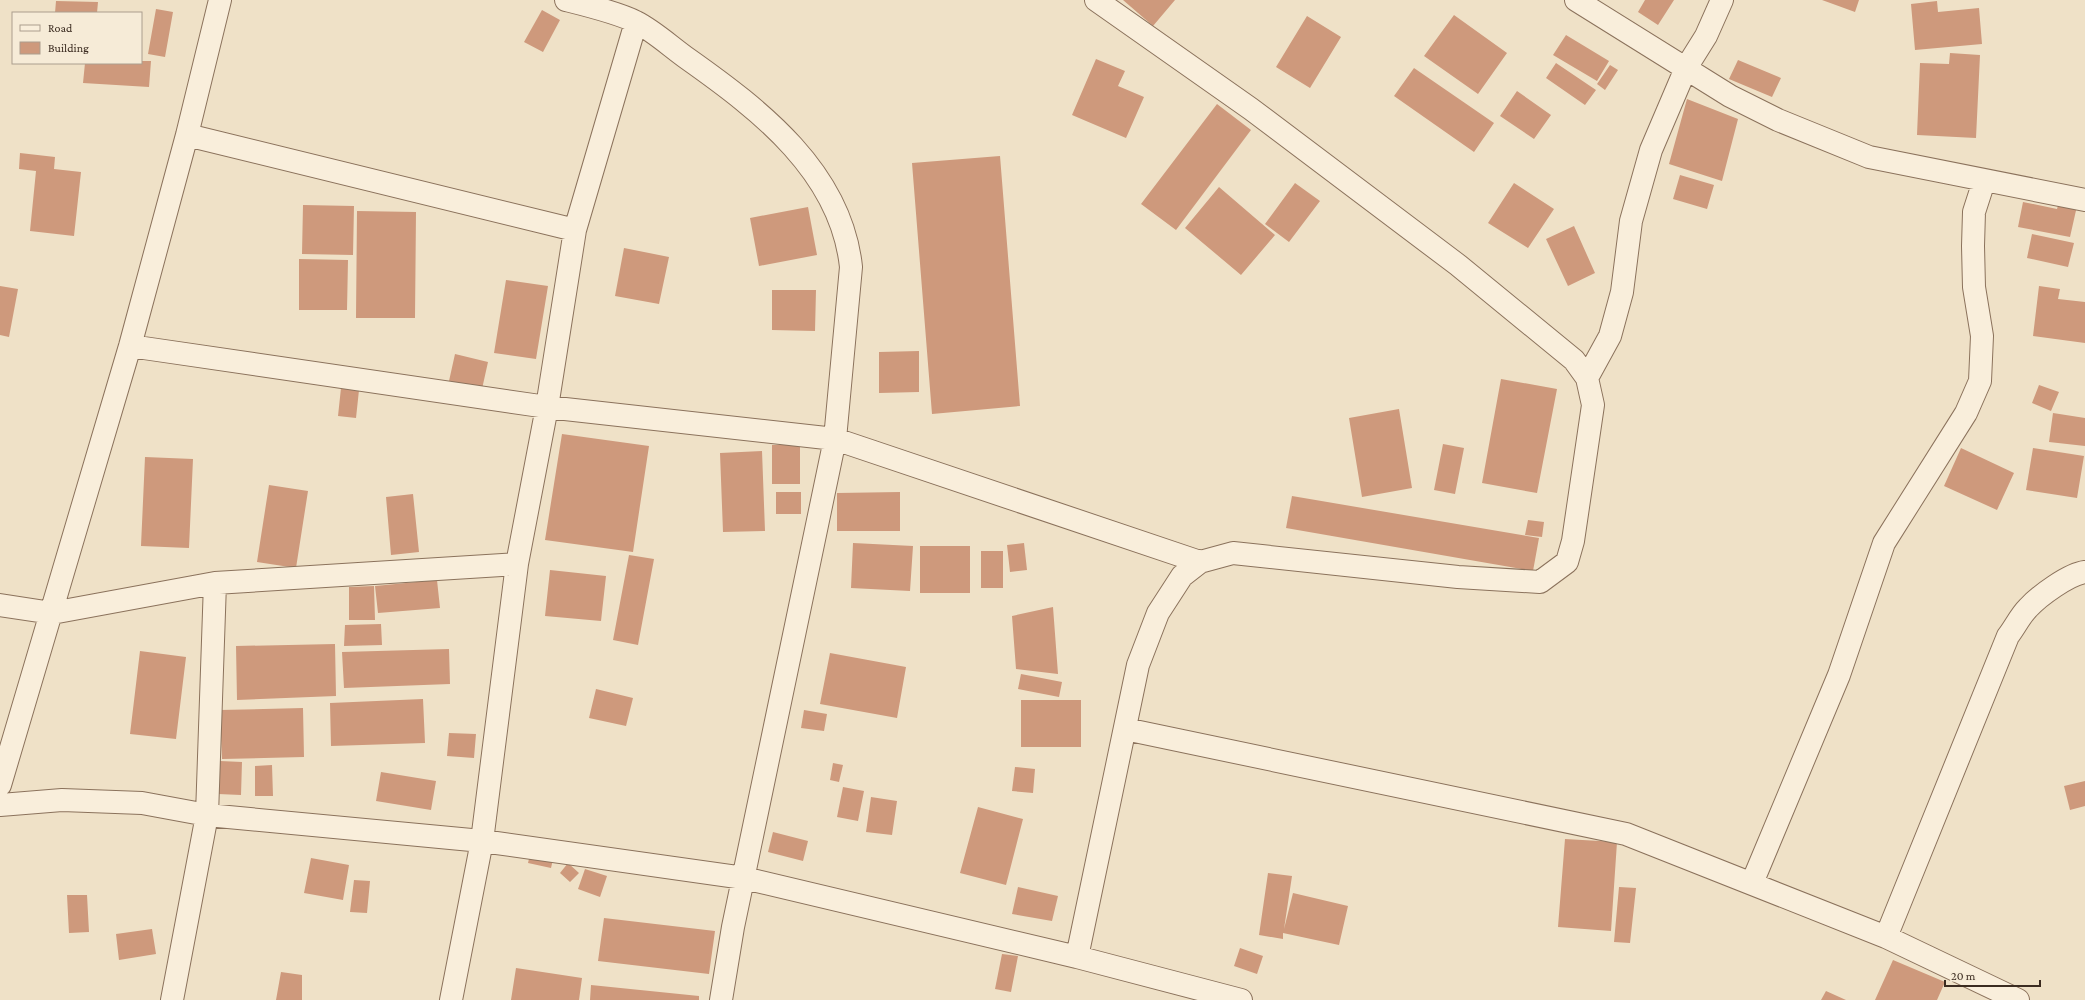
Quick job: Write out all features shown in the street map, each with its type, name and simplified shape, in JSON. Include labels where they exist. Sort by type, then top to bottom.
[{"type":"street","points":[[0,785],[130,346],[187,135],[220,0]]},
{"type":"street","points":[[566,0],[636,22],[735,93],[784,136],[809,165],[825,190],[838,217],[848,244],[851,267],[835,439],[733,926],[721,1000]]},
{"type":"street","points":[[1077,957],[1138,665],[1158,613],[1182,576],[1200,562],[1233,553],[1458,577],[1540,582],[1567,562],[1573,541],[1593,405],[1587,378],[1574,360],[1458,265],[1251,109],[1096,0]]},
{"type":"street","points":[[1576,0],[1730,96],[1771,117],[1869,157],[2085,200]]},
{"type":"street","points":[[1587,378],[1610,336],[1622,292],[1631,221],[1651,150],[1686,68],[1706,36],[1722,0]]},
{"type":"street","points":[[451,1000],[482,841],[517,564],[547,407],[575,230],[636,22]]},
{"type":"street","points":[[187,135],[575,230]]},
{"type":"street","points":[[1752,883],[1839,676],[1884,543],[1966,413],[1980,381],[1982,336],[1974,287],[1973,246],[1974,212],[1984,181]]},
{"type":"street","points":[[130,346],[547,407],[835,439],[1200,562]]},
{"type":"street","points":[[0,605],[52,613],[215,583],[517,564]]},
{"type":"street","points":[[1886,937],[2008,636],[2028,608],[2048,592],[2078,572],[2085,572]]},
{"type":"street","points":[[172,1000],[207,815],[215,583]]},
{"type":"street","points":[[1125,729],[1626,834],[1886,937],[2018,1000]]},
{"type":"street","points":[[0,805],[62,800],[142,803],[207,815],[482,841],[744,878],[1077,957],[1241,1000]]},
{"type":"building","points":[[1123,0],[1175,0],[1153,26]]},
{"type":"building","points":[[1645,0],[1674,0],[1658,25],[1638,12]]},
{"type":"building","points":[[1822,0],[1859,0],[1855,12]]},
{"type":"building","points":[[56,1],[98,2],[97,12],[55,12]]},
{"type":"building","points":[[1937,1],[1938,12],[1979,8],[1982,44],[1915,50],[1911,4]]},
{"type":"building","points":[[156,9],[173,12],[165,57],[148,54]]},
{"type":"building","points":[[542,10],[560,20],[543,52],[524,42]]},
{"type":"building","points":[[1454,15],[1507,53],[1478,94],[1424,56]]},
{"type":"building","points":[[1307,16],[1341,37],[1310,88],[1276,67]]},
{"type":"building","points":[[1566,35],[1609,61],[1597,81],[1553,55]]},
{"type":"building","points":[[1950,53],[1980,55],[1976,138],[1917,135],[1920,63],[1949,64]]},
{"type":"building","points":[[1096,59],[1125,71],[1118,86],[1144,97],[1126,138],[1072,115]]},
{"type":"building","points":[[1738,60],[1781,78],[1772,97],[1729,79]]},
{"type":"building","points":[[142,61],[151,61],[149,87],[83,83],[85,64],[142,64]]},
{"type":"building","points":[[1556,63],[1596,90],[1585,105],[1546,78]]},
{"type":"building","points":[[1610,65],[1618,70],[1605,90],[1597,84]]},
{"type":"building","points":[[1414,68],[1494,123],[1474,152],[1394,96]]},
{"type":"building","points":[[1517,91],[1551,115],[1534,139],[1500,116]]},
{"type":"building","points":[[1687,99],[1738,119],[1722,181],[1669,164]]},
{"type":"building","points":[[1217,104],[1251,130],[1176,230],[1141,204]]},
{"type":"building","points":[[20,153],[55,157],[54,169],[81,172],[74,236],[30,231],[36,171],[19,169]]},
{"type":"building","points":[[1000,156],[1020,406],[932,414],[912,163]]},
{"type":"building","points":[[1680,175],[1714,185],[1707,209],[1673,199]]},
{"type":"building","points":[[1295,183],[1320,201],[1289,242],[1265,224]]},
{"type":"building","points":[[1514,183],[1554,209],[1528,248],[1488,223]]},
{"type":"building","points":[[1219,187],[1275,235],[1241,275],[1185,228]]},
{"type":"building","points":[[2023,202],[2057,209],[2059,202],[2077,206],[2070,237],[2018,227]]},
{"type":"building","points":[[303,205],[354,206],[353,255],[302,254]]},
{"type":"building","points":[[808,207],[817,255],[759,266],[750,218]]},
{"type":"building","points":[[357,211],[416,212],[415,318],[356,318]]},
{"type":"building","points":[[1574,226],[1595,273],[1568,286],[1546,239]]},
{"type":"building","points":[[2032,234],[2074,243],[2068,267],[2027,258]]},
{"type":"building","points":[[624,248],[669,257],[659,304],[615,296]]},
{"type":"building","points":[[299,259],[348,260],[347,310],[299,310]]},
{"type":"building","points":[[506,280],[548,286],[536,359],[494,353]]},
{"type":"building","points":[[0,286],[18,289],[9,337],[0,335]]},
{"type":"building","points":[[2039,286],[2060,289],[2058,299],[2085,302],[2085,343],[2033,336]]},
{"type":"building","points":[[772,290],[816,290],[815,331],[772,330]]},
{"type":"building","points":[[919,351],[919,392],[879,393],[879,352]]},
{"type":"building","points":[[455,354],[488,362],[482,389],[449,381]]},
{"type":"building","points":[[1501,379],[1557,389],[1537,493],[1482,483]]},
{"type":"building","points":[[2039,385],[2059,392],[2051,411],[2032,403]]},
{"type":"building","points":[[341,388],[359,390],[356,418],[338,416]]},
{"type":"building","points":[[1399,409],[1412,488],[1362,497],[1349,418]]},
{"type":"building","points":[[2053,413],[2085,418],[2085,446],[2049,442]]},
{"type":"building","points":[[562,434],[649,446],[633,552],[545,540]]},
{"type":"building","points":[[1443,444],[1464,448],[1455,494],[1434,490]]},
{"type":"building","points":[[772,445],[800,445],[800,484],[772,484]]},
{"type":"building","points":[[1961,448],[2014,473],[1997,510],[1944,486]]},
{"type":"building","points":[[2033,448],[2084,456],[2077,498],[2026,490]]},
{"type":"building","points":[[762,451],[765,531],[723,532],[720,453]]},
{"type":"building","points":[[145,457],[193,459],[189,548],[141,546]]},
{"type":"building","points":[[269,485],[308,491],[296,568],[257,562]]},
{"type":"building","points":[[776,492],[801,492],[801,514],[776,514]]},
{"type":"building","points":[[900,492],[900,531],[837,531],[837,493]]},
{"type":"building","points":[[413,494],[419,552],[391,555],[386,497]]},
{"type":"building","points":[[1292,496],[1539,538],[1533,571],[1286,528]]},
{"type":"building","points":[[1528,520],[1544,522],[1542,537],[1525,535]]},
{"type":"building","points":[[853,543],[913,546],[910,591],[851,588]]},
{"type":"building","points":[[1024,543],[1027,570],[1010,572],[1007,545]]},
{"type":"building","points":[[920,546],[970,546],[970,593],[920,593]]},
{"type":"building","points":[[981,551],[1003,551],[1003,588],[981,588]]},
{"type":"building","points":[[629,555],[654,559],[638,645],[613,640]]},
{"type":"building","points":[[550,570],[606,576],[601,621],[545,616]]},
{"type":"building","points":[[437,580],[440,608],[378,613],[375,586]]},
{"type":"building","points":[[374,586],[375,620],[349,620],[349,587]]},
{"type":"building","points":[[1053,607],[1058,674],[1016,669],[1012,616]]},
{"type":"building","points":[[381,624],[382,645],[344,646],[345,625]]},
{"type":"building","points":[[335,644],[336,696],[237,700],[236,646]]},
{"type":"building","points":[[449,649],[450,684],[344,688],[342,652]]},
{"type":"building","points":[[140,651],[186,657],[176,739],[130,734]]},
{"type":"building","points":[[830,653],[906,667],[897,718],[820,704]]},
{"type":"building","points":[[1021,674],[1062,682],[1059,697],[1018,689]]},
{"type":"building","points":[[596,689],[633,698],[626,726],[589,718]]},
{"type":"building","points":[[423,699],[425,743],[331,746],[330,703]]},
{"type":"building","points":[[1021,700],[1081,700],[1081,747],[1021,747]]},
{"type":"building","points":[[303,708],[304,757],[222,759],[220,710]]},
{"type":"building","points":[[804,710],[827,714],[824,731],[801,728]]},
{"type":"building","points":[[449,733],[476,734],[474,758],[447,756]]},
{"type":"building","points":[[220,761],[242,762],[241,795],[218,794]]},
{"type":"building","points":[[833,763],[843,765],[839,782],[830,780]]},
{"type":"building","points":[[272,765],[273,796],[255,796],[255,766]]},
{"type":"building","points":[[1015,767],[1035,769],[1033,793],[1012,791]]},
{"type":"building","points":[[381,772],[436,781],[431,810],[376,801]]},
{"type":"building","points":[[2085,781],[2085,806],[2070,810],[2064,786]]},
{"type":"building","points":[[843,787],[864,791],[858,821],[837,817]]},
{"type":"building","points":[[871,797],[897,801],[892,835],[866,832]]},
{"type":"building","points":[[978,807],[1023,819],[1006,885],[960,873]]},
{"type":"building","points":[[773,832],[808,841],[803,861],[768,852]]},
{"type":"building","points":[[1565,839],[1617,842],[1611,931],[1558,927]]},
{"type":"building","points":[[531,850],[554,855],[551,868],[528,863]]},
{"type":"building","points":[[311,858],[349,865],[343,900],[304,893]]},
{"type":"building","points":[[568,863],[579,873],[570,882],[560,873]]},
{"type":"building","points":[[585,869],[607,876],[600,897],[578,889]]},
{"type":"building","points":[[1268,873],[1292,876],[1284,929],[1293,893],[1348,906],[1339,945],[1283,933],[1283,939],[1259,935]]},
{"type":"building","points":[[354,880],[370,881],[367,913],[350,912]]},
{"type":"building","points":[[1018,887],[1058,896],[1052,921],[1012,914]]},
{"type":"building","points":[[1619,887],[1636,888],[1630,943],[1614,942]]},
{"type":"building","points":[[67,895],[87,895],[89,932],[69,933]]},
{"type":"building","points":[[604,918],[715,931],[709,974],[598,961]]},
{"type":"building","points":[[152,929],[156,954],[119,960],[116,934]]},
{"type":"building","points":[[1240,948],[1263,956],[1257,974],[1234,966]]},
{"type":"building","points":[[1002,954],[1018,956],[1011,992],[995,989]]},
{"type":"building","points":[[1893,960],[1945,982],[1937,1000],[1875,1000]]},
{"type":"building","points":[[516,968],[582,978],[579,1000],[511,1000]]},
{"type":"building","points":[[281,972],[302,975],[302,1000],[276,1000]]},
{"type":"building","points":[[591,985],[699,996],[699,1000],[590,1000]]},
{"type":"building","points":[[1826,991],[1846,1000],[1821,1000]]}]
